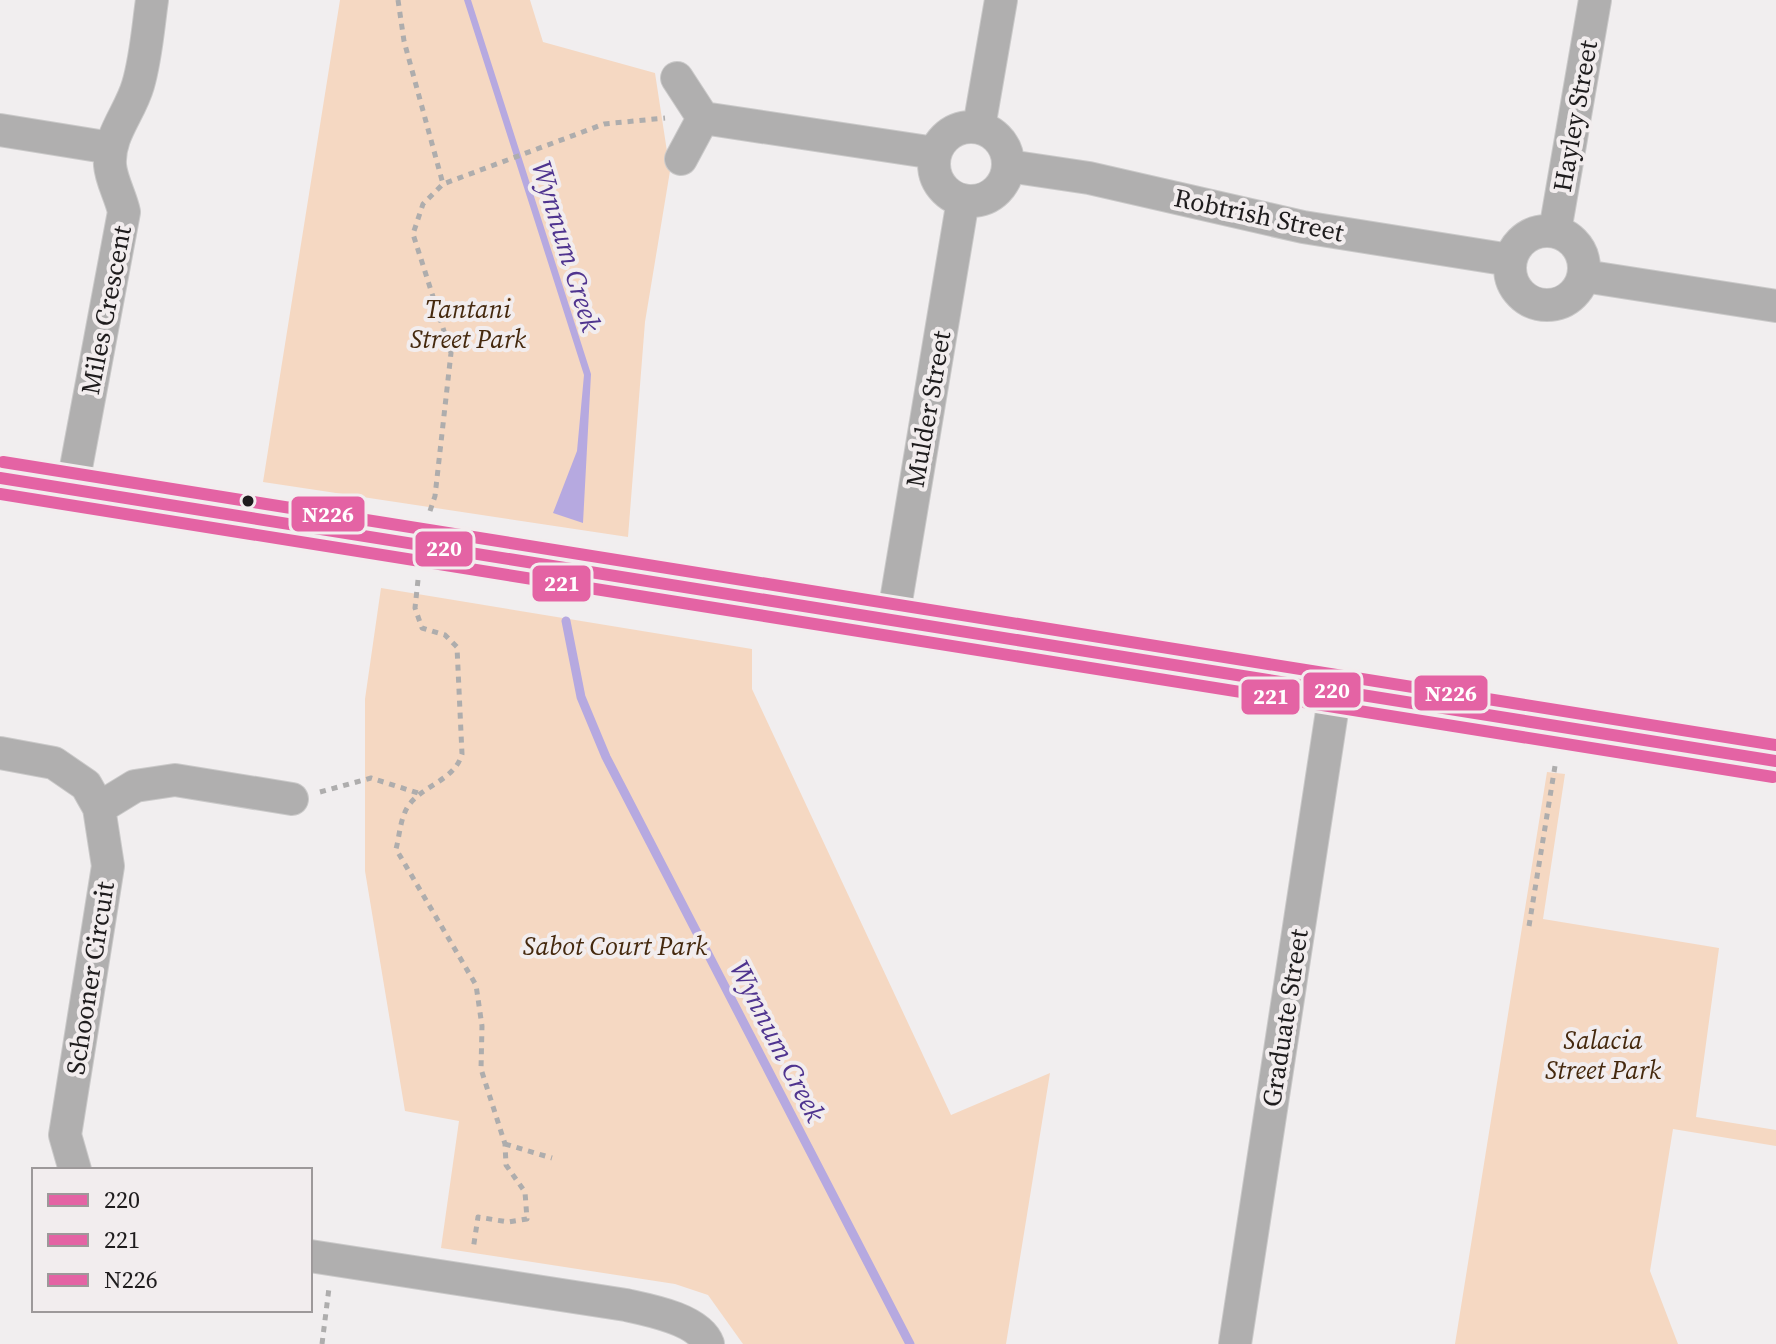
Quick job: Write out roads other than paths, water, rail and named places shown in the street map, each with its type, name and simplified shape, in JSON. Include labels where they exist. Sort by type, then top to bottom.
[{"type":"street","points":[[0,130],[111,148],[117,128],[130,112],[140,80],[152,0]]},
{"type":"street","points":[[979,127],[1001,0]]},
{"type":"street","name":"Hayley Street","points":[[1555,231],[1595,0]]},
{"type":"street","points":[[677,78],[703,118],[935,153]]},
{"type":"street","points":[[681,159],[703,118]]},
{"type":"street","points":[[979,127],[996,135],[1007,154],[1008,166],[996,191],[986,198],[963,200],[954,197],[939,182],[934,170],[935,153],[944,138],[960,128],[979,127]]},
{"type":"street","name":"Miles Crescent","points":[[72,489],[124,212],[110,168],[111,148]]},
{"type":"street","name":"Robtrish Street","points":[[1008,166],[1089,178],[1303,227],[1510,260]]},
{"type":"street","name":"Mulder Street","points":[[893,619],[963,200]]},
{"type":"street","points":[[1540,231],[1555,231],[1569,237],[1579,248],[1585,261],[1584,276],[1567,300],[1553,305],[1539,305],[1526,299],[1515,288],[1510,274],[1510,260],[1516,246],[1526,236],[1540,231]]},
{"type":"street","points":[[1584,276],[1776,306]]},
{"type":"street","points":[[0,478],[1776,761]]},
{"type":"street","name":"Graduate Street","points":[[1235,1344],[1335,692]]},
{"type":"street","name":"Schooner Circuit","points":[[0,753],[54,763],[86,785],[99,808],[108,866],[65,1135],[74,1168]]},
{"type":"street","points":[[99,808],[135,786],[175,780],[292,799]]},
{"type":"street","points":[[322,1258],[468,1279],[673,1316],[705,1338],[708,1344]]},
{"type":"waterway","name":"Wynnum Creek","points":[[566,621],[581,697],[606,757],[910,1344]]},
{"type":"park label","name":"Tantani Street Park","points":[[468,324]]},
{"type":"park label","name":"Sabot Court Park","points":[[615,946]]},
{"type":"park label","name":"Salacia Street Park","points":[[1603,1055]]}]
